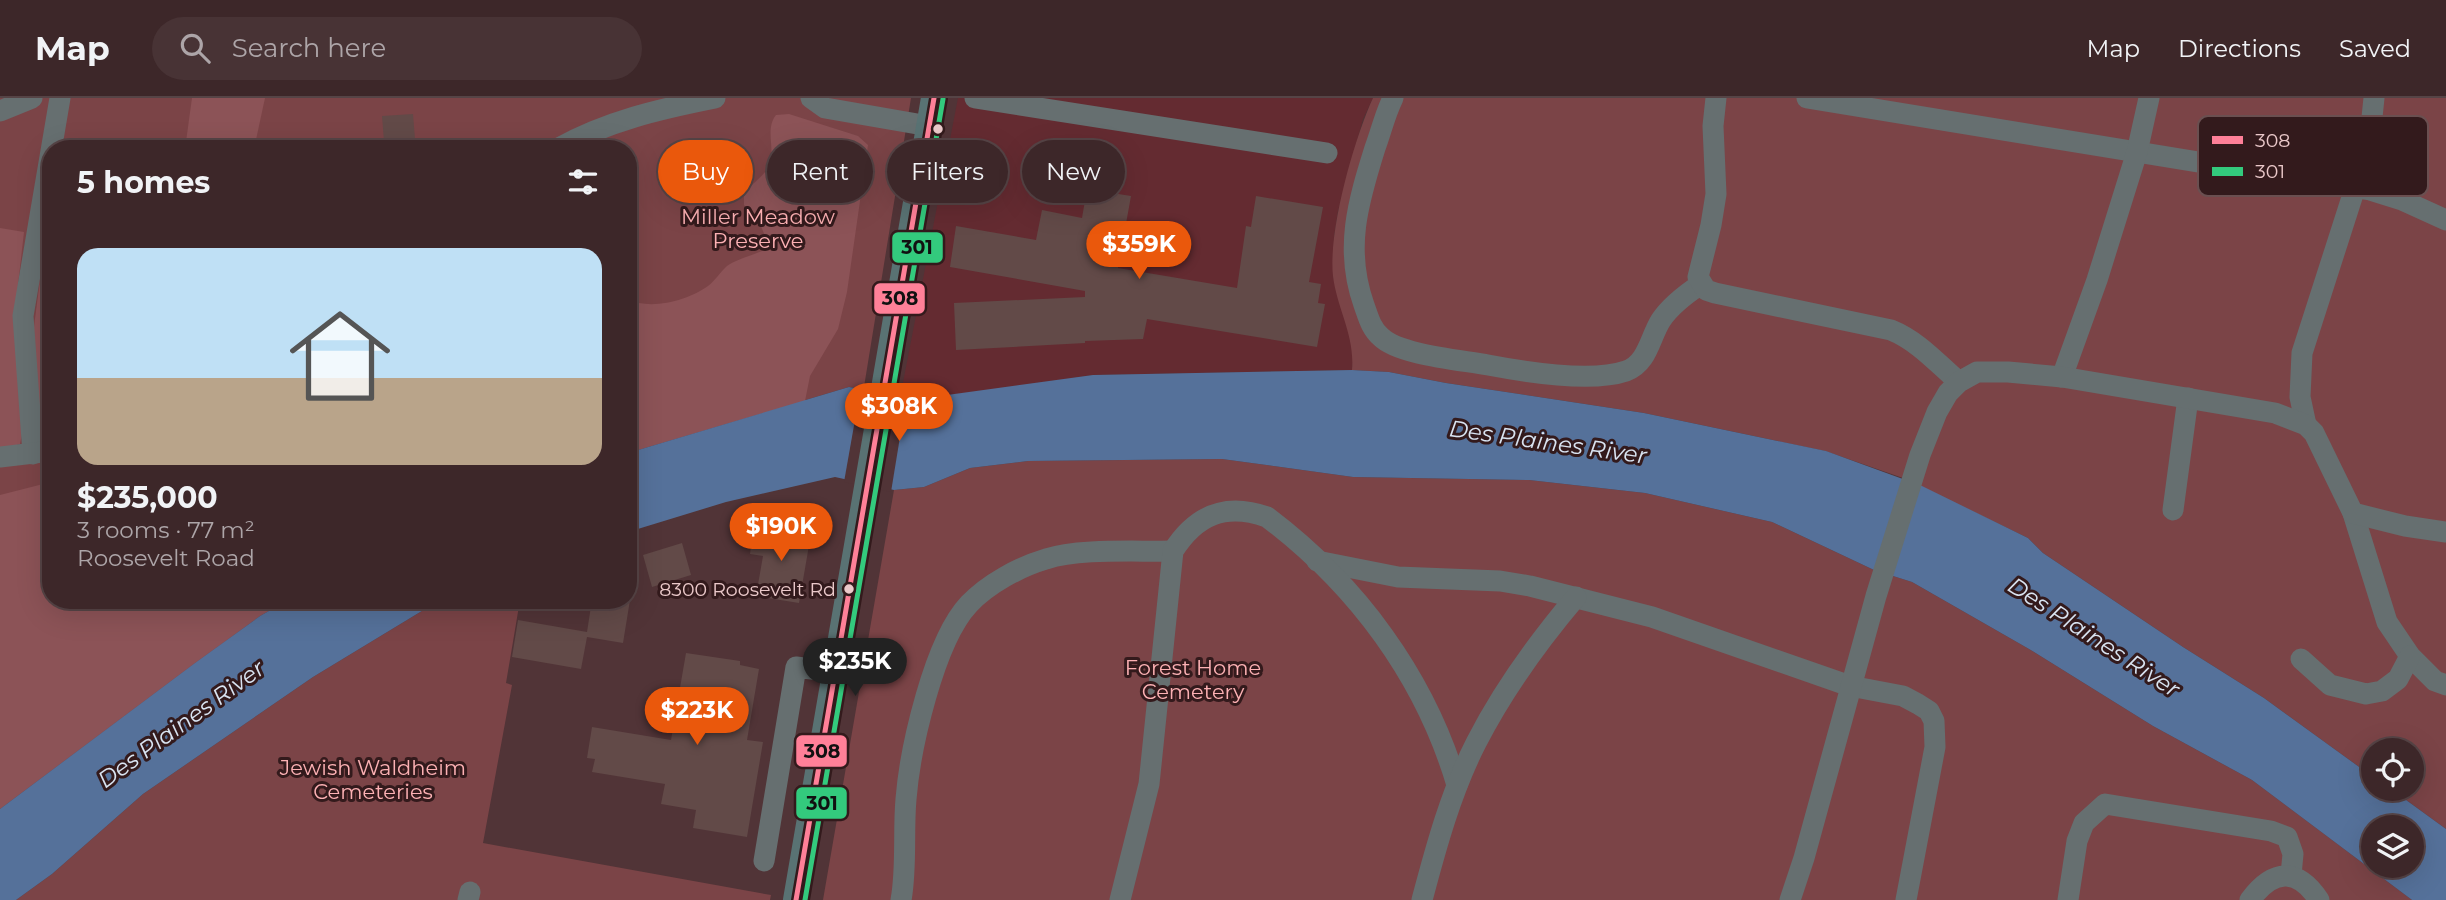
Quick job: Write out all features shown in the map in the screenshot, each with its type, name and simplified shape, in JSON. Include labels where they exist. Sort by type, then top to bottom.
[{"type":"main road","points":[[796,900],[929,127],[929,99]]},
{"type":"lane","points":[[0,111],[32,98]]},
{"type":"lane","points":[[52,140],[60,98]]},
{"type":"lane","points":[[574,140],[600,126],[662,108],[715,98]]},
{"type":"lane","points":[[811,98],[825,108],[929,127]]},
{"type":"lane","points":[[975,98],[1327,153]]},
{"type":"lane","points":[[1393,98],[1362,188],[1354,224],[1354,260],[1362,298],[1371,325],[1382,339],[1403,349],[1525,372],[1610,375],[1629,370],[1638,363],[1661,320],[1685,295],[1701,284]]},
{"type":"lane","points":[[1716,98],[1713,126],[1716,194],[1698,277],[1706,290],[1891,330],[1906,336],[1959,382]]},
{"type":"lane","points":[[1807,98],[2198,162]]},
{"type":"lane","points":[[2062,377],[2097,280],[2137,152],[2149,98]]},
{"type":"lane","points":[[2372,116],[2374,98]]},
{"type":"lane","points":[[0,457],[42,453],[23,316],[42,196]]},
{"type":"lane","points":[[2305,425],[2300,397],[2302,353],[2352,196]]},
{"type":"lane","points":[[2388,196],[2446,220]]},
{"type":"lane","points":[[1790,900],[1876,596],[1920,455],[1937,412],[1948,393],[1959,382],[1977,372],[2062,377],[2275,413],[2305,425],[2320,443],[2353,513],[2387,622],[2410,656],[2435,681],[2446,685]]},
{"type":"lane","points":[[2173,509],[2188,398]]},
{"type":"lane","points":[[1120,900],[1149,784],[1173,551],[1183,535],[1197,521],[1216,513],[1253,512],[1267,517],[1349,590],[1399,656],[1418,688],[1447,751],[1457,785]]},
{"type":"lane","points":[[2353,513],[2405,526],[2446,532]]},
{"type":"lane","points":[[901,900],[905,881],[906,800],[913,753],[935,671],[948,638],[968,604],[990,586],[1045,559],[1067,554],[1173,551]]},
{"type":"lane","points":[[1317,561],[1398,577],[1500,581],[1576,597],[1652,617],[1850,686],[1903,696],[1929,711],[1934,721],[1935,747],[1906,900]]},
{"type":"lane","points":[[1422,900],[1457,785],[1476,743],[1539,640],[1576,597]]},
{"type":"lane","points":[[2301,659],[2330,685],[2366,694],[2382,691],[2398,679],[2410,656]]},
{"type":"lane","points":[[764,861],[796,667],[835,672]]},
{"type":"lane","points":[[2068,900],[2077,841],[2084,823],[2105,804],[2271,831],[2287,838],[2293,854],[2291,875]]},
{"type":"lane","points":[[2250,900],[2271,879],[2281,875],[2291,875],[2314,892],[2319,900]]},
{"type":"shaded area","points":[[192,98],[265,98],[256,140],[186,140]]},
{"type":"shaded area","points":[[958,98],[1373,98],[1363,119],[1338,211],[1334,237],[1333,276],[1354,351],[1352,370],[1093,375],[931,398],[901,393],[938,203],[1008,203],[1008,140],[950,140]]},
{"type":"shaded area","points":[[789,114],[858,136],[862,140],[771,140],[776,115]]},
{"type":"shaded area","points":[[767,169],[767,203],[860,203],[847,292],[838,329],[810,376],[805,401],[637,450],[637,302],[658,304],[691,296],[713,282],[724,268],[762,251],[765,236],[760,224],[744,203],[753,203],[753,184]]},
{"type":"shaded area","points":[[0,228],[24,232],[18,285],[24,424],[20,444],[0,450]]},
{"type":"shaded area","points":[[42,265],[42,425],[38,420],[33,334]]},
{"type":"shaded area","points":[[42,484],[42,609],[272,609],[195,663],[0,809],[0,495]]},
{"type":"green space","name":"Miller Meadow Preserve","points":[[0,98],[911,98],[904,140],[887,140],[887,203],[894,203],[864,387],[849,387],[637,450],[637,140],[42,140],[42,609],[272,609],[0,809]]},
{"type":"green space","points":[[1373,98],[2446,98],[2446,829],[2408,801],[2424,801],[2424,738],[2361,738],[2361,768],[2264,698],[2043,553],[2028,538],[1903,478],[1825,451],[1644,413],[1389,372],[1352,370],[1351,345],[1335,288],[1333,257],[1338,211],[1358,137]]},
{"type":"green space","name":"Forest Home Cemetery","points":[[1222,459],[1353,477],[1529,480],[1645,493],[1772,522],[1874,570],[1912,582],[2029,649],[2153,726],[2252,780],[2361,862],[2361,878],[2383,878],[2412,900],[823,900],[894,490],[924,487],[970,468],[1028,461]]},
{"type":"green space","name":"Jewish Waldheim Cemeteries","points":[[425,609],[518,609],[506,683],[512,685],[483,843],[771,895],[770,900],[16,900],[52,874],[143,794],[313,677]]},
{"type":"water","name":"Des Plaines River","points":[[1352,370],[1389,372],[1644,413],[1826,451],[1922,486],[2028,538],[2043,553],[2264,698],[2361,768],[2361,801],[2408,801],[2446,829],[2446,900],[2412,900],[2383,878],[2424,878],[2424,815],[2361,815],[2361,862],[2252,780],[2153,726],[2029,649],[1912,582],[1874,570],[1772,522],[1645,493],[1529,480],[1353,477],[1222,459],[1028,461],[970,468],[924,487],[894,490],[835,477],[726,502],[637,529],[637,450],[849,387],[918,399],[1093,375]]},
{"type":"water","name":"Des Plaines River","points":[[272,609],[425,609],[313,677],[143,794],[52,874],[16,900],[0,900],[0,809]]},
{"type":"pier","points":[[861,386],[907,394],[891,492],[844,482]]},
{"type":"building","points":[[413,114],[415,139],[384,140],[382,116]]},
{"type":"building","points":[[1125,195],[1131,196],[1118,268],[1237,288],[1246,226],[1251,227],[1256,196],[1323,207],[1309,282],[1321,284],[1318,303],[1325,304],[1317,347],[1147,319],[1143,339],[956,350],[954,303],[1085,297],[1085,291],[950,267],[956,226],[1036,240],[1042,210],[1082,218],[1085,203],[1125,203]]},
{"type":"building","points":[[768,527],[811,534],[799,603],[756,596],[763,556],[750,554],[753,533],[767,536]]},
{"type":"building","points":[[682,543],[691,575],[652,587],[643,555]]},
{"type":"building","points":[[591,609],[629,609],[623,643],[587,637],[581,669],[512,657],[518,620],[587,632]]},
{"type":"building","points":[[686,653],[740,661],[740,665],[759,669],[747,740],[763,742],[747,837],[693,828],[696,810],[661,804],[665,784],[592,772],[595,759],[587,758],[592,727],[671,740]]},
{"type":"transit line","name":"308","points":[[796,900],[934,98]]},
{"type":"transit line","name":"301","points":[[805,900],[943,99]]},
{"type":"place","name":"8300 Roosevelt Rd","points":[[849,589]]}]
